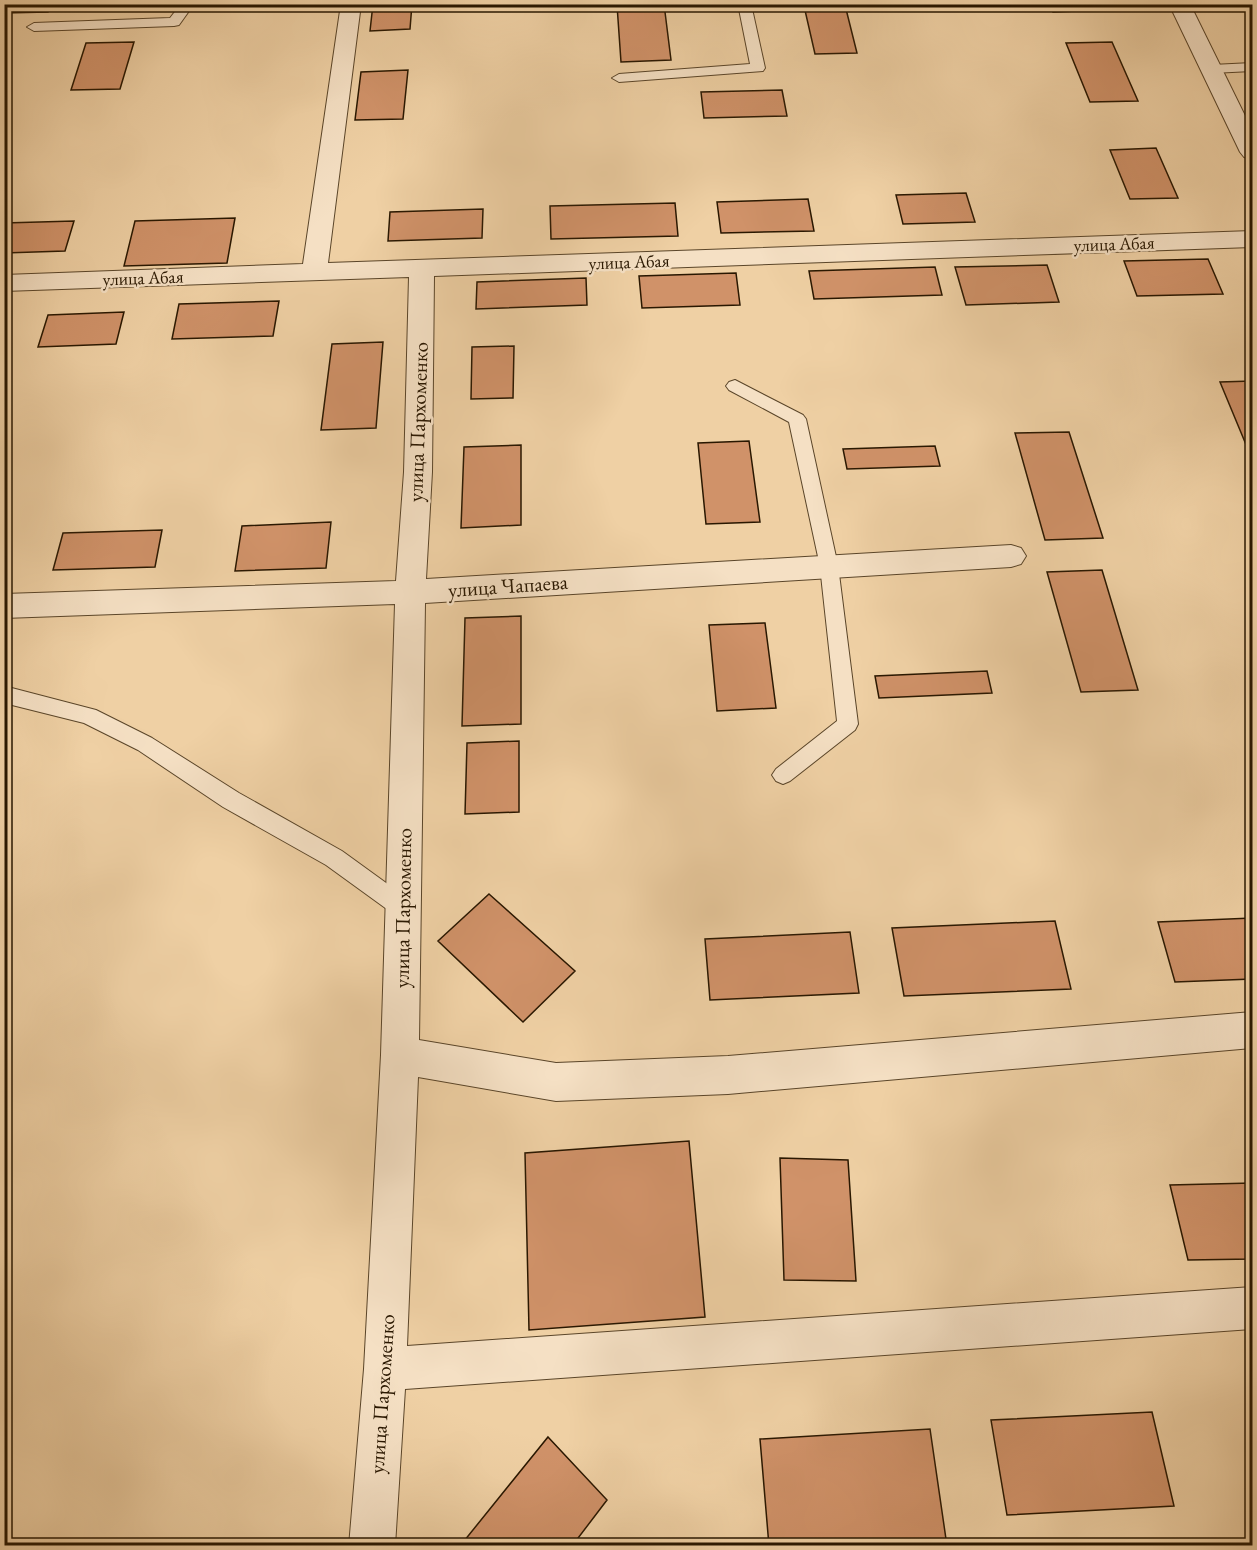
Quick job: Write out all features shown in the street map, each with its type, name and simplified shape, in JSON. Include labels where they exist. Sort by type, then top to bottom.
[{"type":"street","points":[[314,272],[351,4]]},
{"type":"street","points":[[1179,4],[1252,152]]},
{"type":"street","name":"улица Абая","points":[[4,283],[1252,239]]},
{"type":"street","name":"улица Пархоменко","points":[[372,1545],[385,1369],[400,1055],[410,592],[418,472],[422,270]]},
{"type":"street","name":"улица Чапаева","points":[[4,606],[410,592],[1011,556]]},
{"type":"street","points":[[400,1055],[556,1082],[728,1075],[1252,1030]]},
{"type":"street","points":[[385,1369],[771,1340],[1252,1308]]},
{"type":"lane","points":[[34,27],[174,22],[188,4]]},
{"type":"lane","points":[[619,78],[758,68],[744,4]]},
{"type":"lane","points":[[1212,69],[1252,67]]},
{"type":"lane","points":[[735,386],[797,419],[829,566],[848,724],[783,775]]},
{"type":"lane","points":[[4,694],[89,716],[145,744],[231,800],[334,858],[403,908]]},
{"type":"building","points":[[4,4],[51,4],[48,12],[4,13]]},
{"type":"building","points":[[373,4],[412,4],[410,29],[370,31]]},
{"type":"building","points":[[664,4],[671,60],[621,62],[617,5]]},
{"type":"building","points":[[1050,4],[1100,4],[1103,10],[1053,12]]},
{"type":"building","points":[[845,5],[857,53],[815,54],[804,6]]},
{"type":"building","points":[[134,42],[120,89],[71,90],[86,43]]},
{"type":"building","points":[[1112,42],[1138,101],[1090,102],[1066,43]]},
{"type":"building","points":[[408,70],[403,119],[355,120],[361,72]]},
{"type":"building","points":[[782,90],[787,116],[704,118],[701,92]]},
{"type":"building","points":[[1156,148],[1178,198],[1130,199],[1110,150]]},
{"type":"building","points":[[966,193],[975,222],[903,224],[896,195]]},
{"type":"building","points":[[808,199],[814,231],[721,233],[717,202]]},
{"type":"building","points":[[675,203],[678,236],[551,239],[550,206]]},
{"type":"building","points":[[483,209],[482,238],[388,241],[390,212]]},
{"type":"building","points":[[235,218],[227,263],[124,266],[135,221]]},
{"type":"building","points":[[74,221],[65,251],[4,253],[4,223]]},
{"type":"building","points":[[1208,259],[1223,294],[1137,296],[1124,261]]},
{"type":"building","points":[[1047,265],[1059,302],[966,305],[955,267]]},
{"type":"building","points":[[935,267],[942,295],[814,299],[809,271]]},
{"type":"building","points":[[736,273],[740,305],[642,308],[639,276]]},
{"type":"building","points":[[586,278],[587,305],[476,309],[477,282]]},
{"type":"building","points":[[279,301],[273,336],[172,339],[179,304]]},
{"type":"building","points":[[124,312],[116,344],[38,347],[48,315]]},
{"type":"building","points":[[383,342],[376,428],[321,430],[332,344]]},
{"type":"building","points":[[514,346],[513,398],[471,399],[472,347]]},
{"type":"building","points":[[1252,381],[1252,459],[1220,382]]},
{"type":"building","points":[[1069,432],[1103,538],[1045,540],[1015,433]]},
{"type":"building","points":[[749,441],[760,522],[706,524],[698,443]]},
{"type":"building","points":[[521,445],[521,525],[461,528],[464,447]]},
{"type":"building","points":[[935,446],[940,466],[847,469],[843,449]]},
{"type":"building","points":[[331,522],[326,568],[235,571],[242,526]]},
{"type":"building","points":[[4,530],[11,530],[4,554]]},
{"type":"building","points":[[162,530],[155,567],[53,570],[63,533]]},
{"type":"building","points":[[1102,570],[1138,690],[1081,692],[1047,572]]},
{"type":"building","points":[[521,616],[521,724],[462,726],[465,618]]},
{"type":"building","points":[[765,623],[776,708],[717,711],[709,625]]},
{"type":"building","points":[[987,671],[992,693],[879,698],[875,676]]},
{"type":"building","points":[[519,741],[519,812],[465,814],[467,743]]},
{"type":"building","points":[[489,894],[575,971],[523,1022],[438,941]]},
{"type":"building","points":[[1252,918],[1252,979],[1175,982],[1158,922]]},
{"type":"building","points":[[1055,921],[1071,989],[904,996],[892,928]]},
{"type":"building","points":[[850,932],[859,993],[710,1000],[705,939]]},
{"type":"building","points":[[689,1141],[705,1317],[529,1330],[525,1153]]},
{"type":"building","points":[[780,1158],[848,1160],[856,1281],[784,1280]]},
{"type":"building","points":[[1252,1183],[1252,1259],[1188,1260],[1170,1185]]},
{"type":"building","points":[[1152,1412],[1174,1506],[1007,1515],[991,1420]]},
{"type":"building","points":[[930,1429],[947,1546],[769,1546],[760,1439]]},
{"type":"building","points":[[548,1437],[607,1500],[572,1546],[460,1546]]}]
